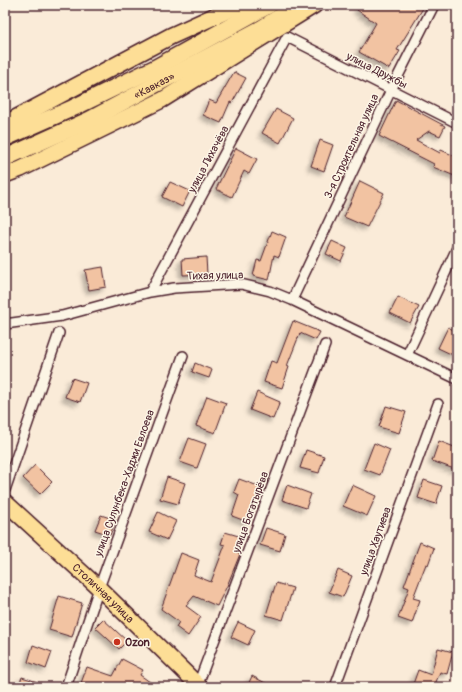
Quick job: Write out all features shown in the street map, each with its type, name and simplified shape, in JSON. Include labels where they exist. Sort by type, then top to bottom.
[{"type":"highway","points":[[5,124],[171,36],[239,5]]},
{"type":"highway","name":"«Кавказ»","points":[[5,138],[155,68],[269,5]]},
{"type":"highway","name":"«Кавказ»","points":[[5,158],[89,120],[262,28],[299,5]]},
{"type":"main road","points":[[5,124],[256,5]]},
{"type":"main road","points":[[5,175],[21,169],[162,100],[315,5]]},
{"type":"main road","name":"Столичная улица","points":[[5,502],[99,588],[198,686]]},
{"type":"street","name":"3-я Строительная улица","points":[[292,300],[391,90],[434,5]]},
{"type":"street","name":"улица Дружбы","points":[[287,37],[457,123]]},
{"type":"street","name":"улица Лихачёва","points":[[150,292],[287,37]]},
{"type":"street","points":[[407,355],[457,248]]},
{"type":"street","name":"Тихая улица","points":[[5,324],[62,316],[150,292],[174,288],[241,284],[270,291],[292,300],[457,379]]},
{"type":"street","points":[[5,490],[59,333]]},
{"type":"street","name":"улица Богатырёва","points":[[198,686],[325,345]]},
{"type":"street","name":"улица Сулунбека-Хаджи Евлоева","points":[[66,687],[99,588],[183,356]]},
{"type":"street","name":"улица Хаутиева","points":[[335,687],[438,404]]},
{"type":"building","points":[[360,5],[425,5],[397,50],[400,51],[389,69],[359,52],[376,23],[357,10]]},
{"type":"building","points":[[234,72],[246,78],[232,103],[230,102],[221,123],[203,115],[209,100],[216,103]]},
{"type":"building","points":[[396,100],[445,126],[440,136],[429,131],[416,140],[440,153],[441,150],[457,157],[457,177],[433,167],[434,164],[379,136]]},
{"type":"building","points":[[276,109],[293,118],[280,143],[262,133]]},
{"type":"building","points":[[320,140],[333,145],[324,171],[311,166]]},
{"type":"building","points":[[236,148],[257,159],[249,174],[244,171],[232,197],[216,189]]},
{"type":"building","points":[[360,181],[384,193],[367,227],[344,217]]},
{"type":"building","points":[[170,182],[190,191],[182,207],[162,197]]},
{"type":"building","points":[[272,231],[286,237],[279,257],[274,255],[269,280],[253,276],[257,260],[261,261]]},
{"type":"building","points":[[332,241],[347,248],[341,261],[326,254]]},
{"type":"building","points":[[206,257],[207,274],[183,275],[182,259]]},
{"type":"building","points":[[103,267],[106,287],[89,290],[85,270]]},
{"type":"building","points":[[398,297],[419,307],[410,323],[390,313]]},
{"type":"building","points":[[293,321],[320,332],[316,340],[300,333],[287,366],[289,367],[282,388],[264,382],[271,361],[277,363]]},
{"type":"building","points":[[448,327],[457,332],[457,348],[453,355],[438,348]]},
{"type":"building","points":[[195,363],[212,370],[209,378],[192,372]]},
{"type":"building","points":[[72,378],[87,383],[80,402],[65,397]]},
{"type":"building","points":[[257,392],[280,402],[273,419],[250,410]]},
{"type":"building","points":[[207,396],[226,403],[215,433],[196,426]]},
{"type":"building","points":[[386,406],[406,412],[399,433],[379,427]]},
{"type":"building","points":[[189,438],[206,444],[197,468],[180,462]]},
{"type":"building","points":[[439,441],[457,448],[457,470],[432,461]]},
{"type":"building","points":[[374,443],[390,450],[380,475],[364,469]]},
{"type":"building","points":[[306,450],[324,456],[319,473],[300,468]]},
{"type":"building","points":[[35,465],[52,482],[40,494],[23,478]]},
{"type":"building","points":[[167,477],[185,483],[178,504],[160,499]]},
{"type":"building","points":[[239,479],[261,487],[248,522],[232,516],[239,495],[234,492]]},
{"type":"building","points":[[424,480],[442,486],[436,504],[418,498]]},
{"type":"building","points":[[287,485],[311,494],[306,508],[282,500]]},
{"type":"building","points":[[352,485],[376,496],[367,516],[343,506]]},
{"type":"building","points":[[158,512],[176,521],[167,540],[149,532]]},
{"type":"building","points":[[101,515],[116,520],[110,535],[95,530]]},
{"type":"building","points":[[266,528],[285,534],[280,551],[260,545]]},
{"type":"building","points":[[225,532],[242,537],[237,553],[240,554],[217,606],[194,596],[186,606],[201,617],[188,636],[176,627],[179,622],[161,609],[181,553],[199,560],[194,575],[211,582],[225,545],[221,544]]},
{"type":"building","points":[[420,542],[434,548],[413,598],[420,600],[412,623],[398,618],[409,588],[404,586]]},
{"type":"building","points":[[338,570],[352,576],[343,597],[329,592]]},
{"type":"building","points":[[276,583],[293,588],[283,620],[266,615]]},
{"type":"building","points":[[59,596],[82,603],[72,637],[49,630]]},
{"type":"building","points":[[103,619],[127,641],[119,649],[95,627]]},
{"type":"building","points":[[238,622],[255,630],[248,645],[231,637]]},
{"type":"building","points":[[33,645],[52,652],[46,669],[28,662]]},
{"type":"building","points":[[438,648],[453,652],[447,674],[440,672],[434,687],[412,687],[418,670],[431,675]]},
{"type":"building","points":[[122,659],[143,670],[140,675],[157,687],[92,687],[81,683],[87,667],[113,676]]},
{"type":"building","points":[[252,676],[273,687],[247,687]]},
{"type":"building","points":[[22,677],[47,685],[47,687],[18,687]]},
{"type":"place","name":"Ozon","points":[[117,642]]}]
